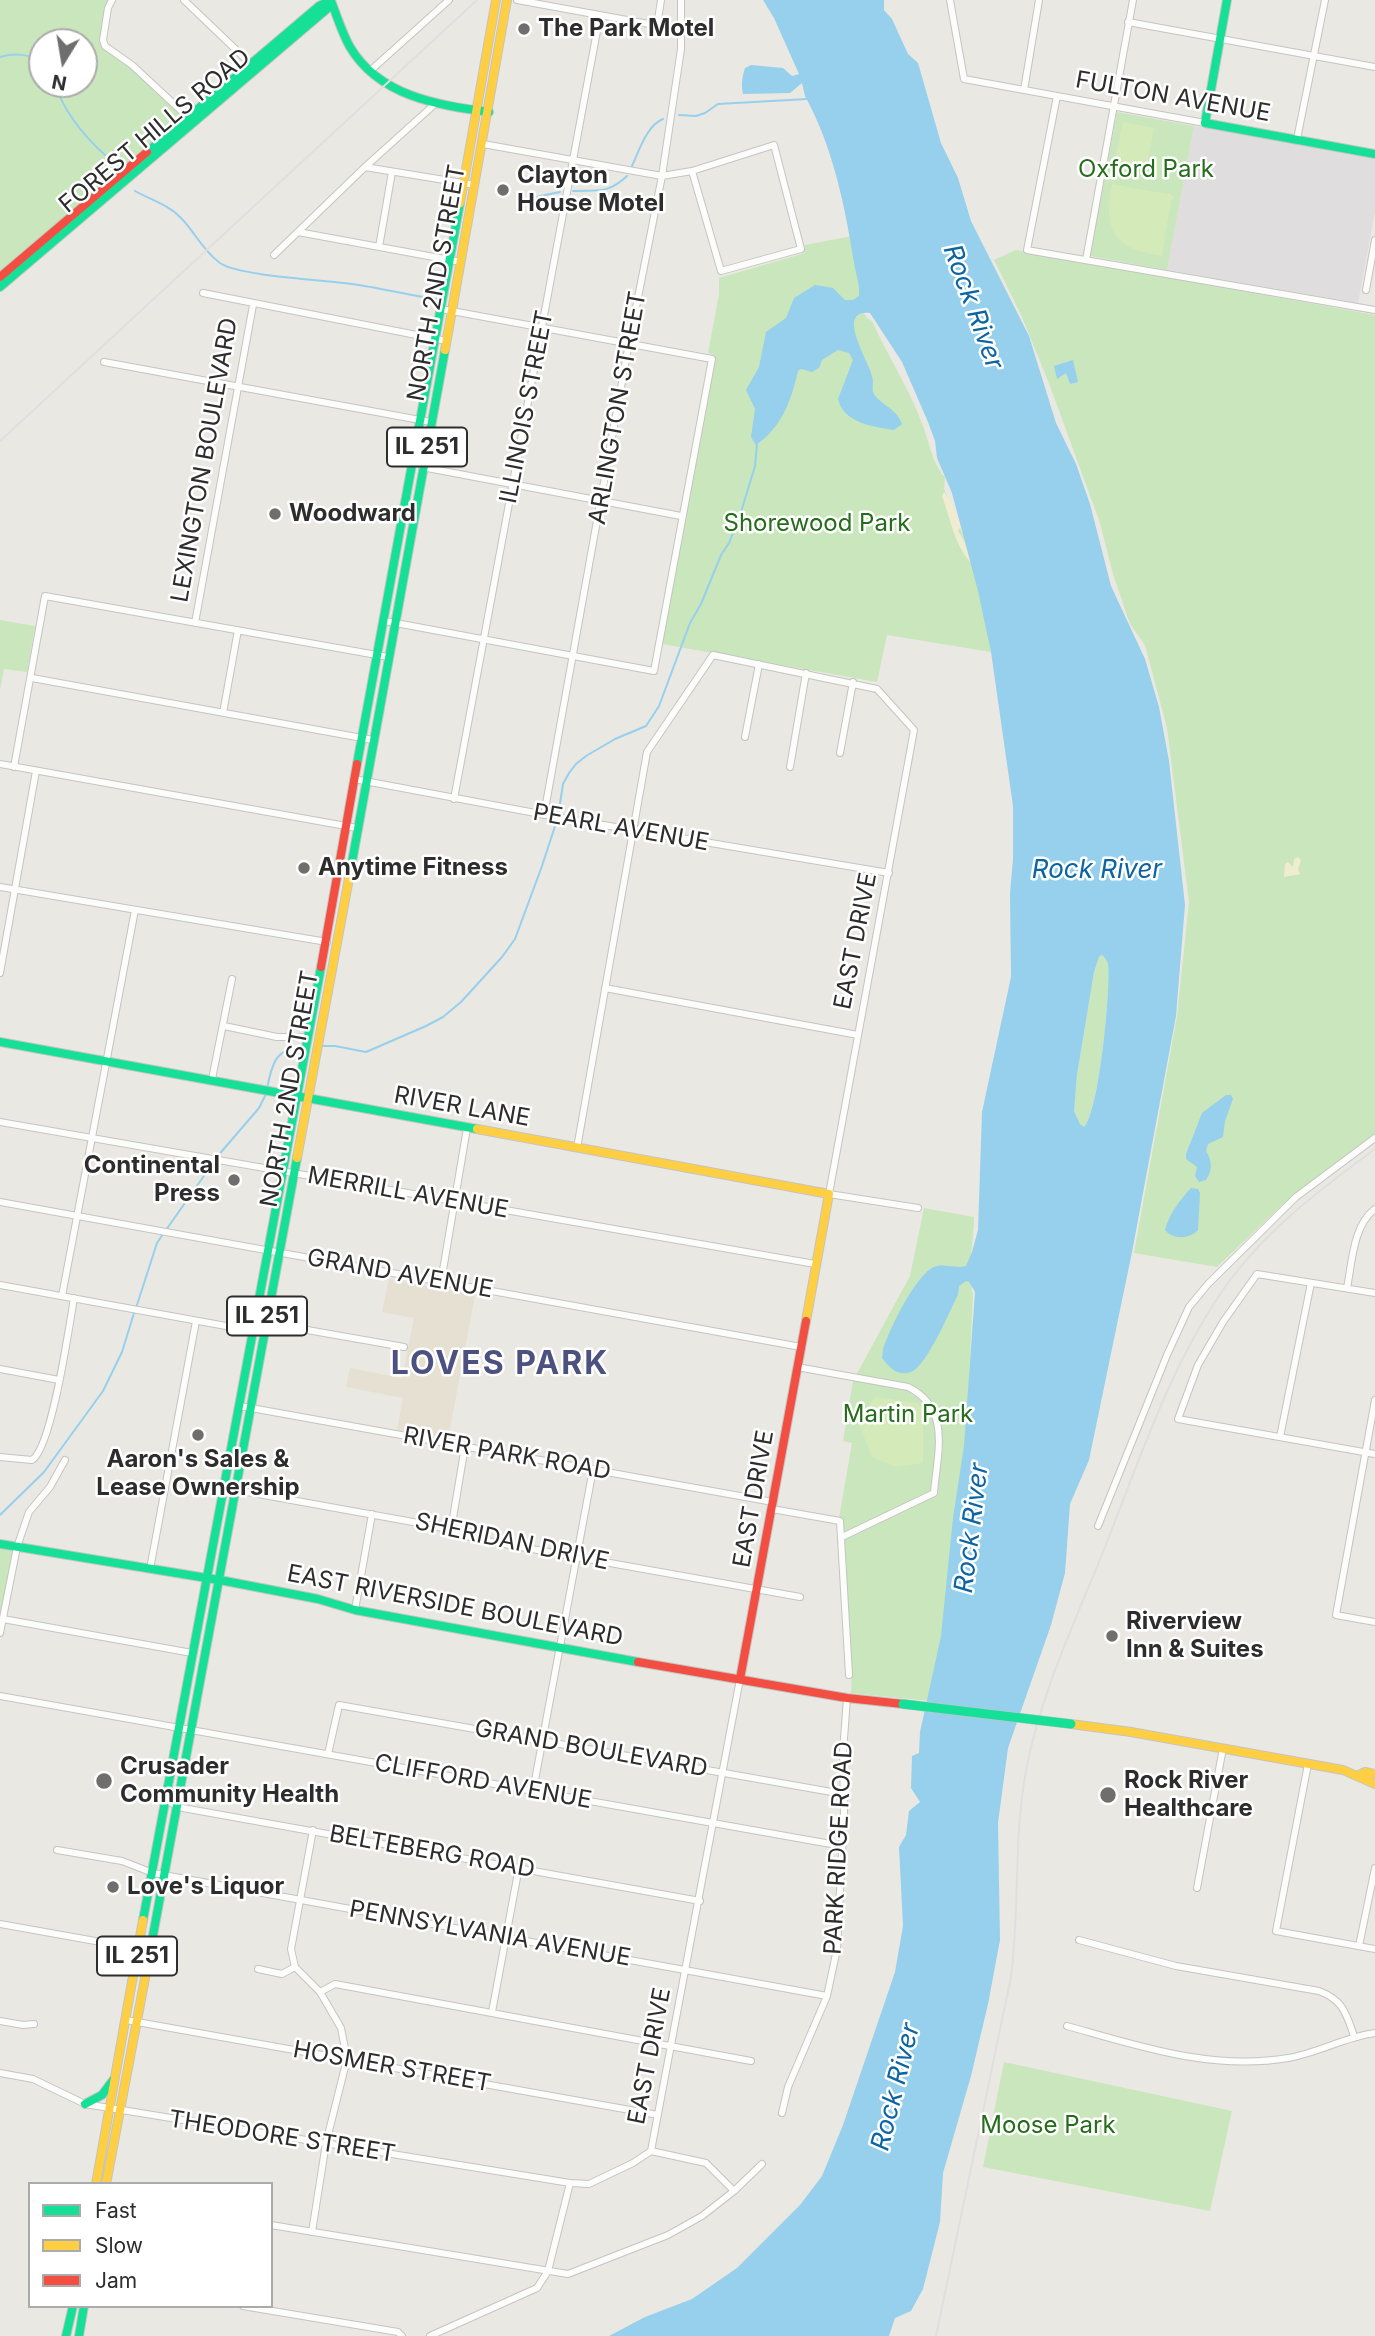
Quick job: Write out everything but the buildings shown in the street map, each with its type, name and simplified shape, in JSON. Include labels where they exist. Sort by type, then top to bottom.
[{"type":"main road","name":"FOREST HILLS ROAD","points":[[2,281],[254,67],[319,6],[331,0]]},
{"type":"main road","points":[[331,0],[350,48],[370,71],[393,89],[436,103],[489,112]]},
{"type":"main road","name":"NORTH 2ND STREET","points":[[426,421],[446,341],[461,262],[478,111],[496,0]]},
{"type":"main road","name":"NORTH 2ND STREET","points":[[106,2182],[131,2021],[139,1948],[178,1728],[305,1054],[311,1039],[366,782],[383,656],[426,421],[435,339],[450,260],[483,144],[507,0]]},
{"type":"main road","points":[[1205,123],[1227,0]]},
{"type":"main road","name":"FULTON AVENUE","points":[[1205,123],[1375,154]]},
{"type":"main road","name":"NORTH 2ND STREET","points":[[331,943],[345,826],[362,738],[383,656]]},
{"type":"main road","name":"NORTH 2ND STREET","points":[[97,2182],[116,2110],[116,2075],[149,1950],[220,1580],[316,1053],[311,1039]]},
{"type":"main road","name":"RIVER LANE","points":[[0,1042],[829,1194]]},
{"type":"main road","name":"EAST DRIVE","points":[[740,1679],[829,1194]]},
{"type":"main road","name":"EAST RIVERSIDE BOULEVARD","points":[[0,1544],[220,1580],[318,1599],[355,1610],[847,1699],[1131,1732],[1359,1775]]},
{"type":"main road","points":[[188,1677],[200,1679]]},
{"type":"main road","points":[[1375,1774],[1365,1772],[1359,1775],[1363,1780],[1375,1784]]},
{"type":"main road","points":[[85,2104],[104,2094],[116,2075]]},
{"type":"main road","points":[[79,2336],[84,2308]]},
{"type":"main road","points":[[60,2336],[73,2310]]},
{"type":"main road","points":[[66,2336],[73,2310]]},
{"type":"street","points":[[112,0],[108,8],[103,40],[105,46],[132,65],[191,120]]},
{"type":"street","points":[[184,0],[254,67]]},
{"type":"street","points":[[370,71],[449,0]]},
{"type":"street","points":[[517,0],[681,30]]},
{"type":"street","points":[[572,10],[574,0]]},
{"type":"street","points":[[657,26],[661,0]]},
{"type":"street","name":"ARLINGTON STREET","points":[[547,815],[571,656],[662,176],[681,49],[681,0]]},
{"type":"street","name":"FULTON AVENUE","points":[[950,0],[964,79],[1205,123]]},
{"type":"street","points":[[1024,90],[1039,0]]},
{"type":"street","points":[[1086,260],[1133,0]]},
{"type":"street","points":[[1297,139],[1325,0]]},
{"type":"street","name":"ILLINOIS STREET","points":[[454,799],[600,15]]},
{"type":"street","points":[[1128,22],[1375,67]]},
{"type":"street","points":[[1056,96],[1027,250],[1375,310]]},
{"type":"street","points":[[274,255],[436,103]]},
{"type":"street","points":[[483,144],[662,176],[692,171],[774,145],[801,249],[721,271],[692,171]]},
{"type":"street","points":[[366,167],[470,185]]},
{"type":"street","points":[[379,247],[392,172]]},
{"type":"street","points":[[298,232],[461,262]]},
{"type":"street","points":[[1366,290],[1375,240]]},
{"type":"street","points":[[204,293],[253,305],[446,341]]},
{"type":"street","name":"LEXINGTON BOULEVARD","points":[[195,623],[253,305]]},
{"type":"street","points":[[389,622],[654,671],[712,359],[441,309]]},
{"type":"street","points":[[104,362],[426,421]]},
{"type":"street","points":[[418,467],[681,516]]},
{"type":"street","points":[[14,767],[45,597],[383,656]]},
{"type":"street","points":[[223,713],[238,630]]},
{"type":"street","points":[[577,1148],[647,752],[713,655],[853,682],[840,753]]},
{"type":"street","points":[[745,737],[759,664]]},
{"type":"street","points":[[790,767],[806,673]]},
{"type":"street","points":[[32,678],[373,740]]},
{"type":"street","name":"EAST DRIVE","points":[[829,1194],[914,730],[877,688],[853,682]]},
{"type":"street","points":[[0,764],[357,828]]},
{"type":"street","points":[[0,972],[36,771]]},
{"type":"street","name":"PEARL AVENUE","points":[[354,779],[454,799],[888,873]]},
{"type":"street","points":[[0,887],[331,943]]},
{"type":"street","points":[[62,1296],[135,910]]},
{"type":"street","points":[[212,1079],[232,979]]},
{"type":"street","points":[[605,988],[858,1035]]},
{"type":"street","points":[[224,1026],[277,1037],[311,1039]]},
{"type":"street","name":"MERRILL AVENUE","points":[[0,1122],[816,1264]]},
{"type":"street","points":[[441,1282],[467,1128]]},
{"type":"street","points":[[1098,1526],[1189,1307],[1208,1284],[1296,1197],[1375,1138]]},
{"type":"street","name":"RIVER LANE","points":[[829,1194],[918,1208]]},
{"type":"street","name":"GRAND AVENUE","points":[[0,1202],[800,1347]]},
{"type":"street","points":[[1347,1288],[1359,1230],[1368,1214],[1375,1209]]},
{"type":"street","points":[[1375,1293],[1257,1275],[1223,1322],[1198,1365],[1178,1419],[1375,1454]]},
{"type":"street","points":[[1280,1437],[1311,1283]]},
{"type":"street","points":[[0,1285],[248,1330],[273,1324],[404,1347]]},
{"type":"street","points":[[0,1457],[23,1460],[35,1458],[44,1444],[74,1298]]},
{"type":"street","points":[[150,1569],[196,1321]]},
{"type":"street","points":[[797,1367],[908,1387],[919,1393],[932,1406],[938,1421],[934,1493],[842,1537]]},
{"type":"street","points":[[0,1369],[59,1380]]},
{"type":"street","points":[[1375,1400],[1336,1615],[1375,1622]]},
{"type":"street","name":"RIVER PARK ROAD","points":[[240,1406],[593,1469],[773,1506]]},
{"type":"street","points":[[451,1530],[465,1446]]},
{"type":"street","points":[[0,1633],[17,1547],[29,1512],[53,1483],[65,1460]]},
{"type":"street","points":[[533,1791],[593,1469]]},
{"type":"street","name":"SHERIDAN DRIVE","points":[[225,1488],[372,1514],[451,1530],[477,1539],[800,1597]]},
{"type":"street","points":[[773,1506],[838,1520],[841,1524],[849,1675]]},
{"type":"street","points":[[355,1610],[372,1514]]},
{"type":"street","points":[[3,1619],[192,1653]]},
{"type":"street","name":"EAST DRIVE","points":[[570,2183],[589,2184],[633,2163],[651,2151],[715,1823],[740,1679]]},
{"type":"street","name":"CLIFFORD AVENUE","points":[[0,1696],[842,1846]]},
{"type":"street","name":"PARK RIDGE ROAD","points":[[782,2113],[788,2087],[827,1996],[839,1934],[843,1752],[847,1699]]},
{"type":"street","name":"GRAND BOULEVARD","points":[[328,1754],[339,1705],[843,1794]]},
{"type":"street","points":[[1197,1888],[1223,1748]]},
{"type":"street","points":[[1308,1764],[1276,1931],[1375,1949]]},
{"type":"street","name":"BELTEBERG ROAD","points":[[166,1801],[700,1901]]},
{"type":"street","points":[[312,2232],[326,2143],[347,2059],[341,2028],[320,1992],[295,1967],[291,1949],[313,1830]]},
{"type":"street","name":"PENNSYLVANIA AVENUE","points":[[57,1850],[122,1861],[163,1875],[827,1996]]},
{"type":"street","points":[[492,2011],[519,1867]]},
{"type":"street","points":[[1359,1947],[1375,1868]]},
{"type":"street","points":[[0,1924],[149,1950]]},
{"type":"street","points":[[1079,1940],[1176,1966],[1319,1991],[1334,1996],[1344,2009],[1354,2036]]},
{"type":"street","points":[[258,1969],[282,1974],[295,1967]]},
{"type":"street","points":[[320,1992],[335,1984],[751,2061]]},
{"type":"street","points":[[0,2021],[34,2024]]},
{"type":"street","name":"HOSMER STREET","points":[[131,2021],[658,2115]]},
{"type":"street","points":[[1067,2026],[1133,2045],[1232,2063],[1289,2058],[1354,2036],[1375,2033]]},
{"type":"street","name":"THEODORE STREET","points":[[0,2073],[33,2078],[85,2104],[116,2110],[570,2183]]},
{"type":"street","points":[[651,2151],[706,2163],[734,2191]]},
{"type":"street","points":[[273,2225],[568,2274],[668,2235],[702,2216],[762,2164]]},
{"type":"street","points":[[430,2336],[537,2288],[548,2271],[570,2183]]},
{"type":"street","points":[[255,2308],[398,2332],[402,2336]]},
{"type":"shaded area","points":[[1194,126],[1375,159],[1375,211],[1358,303],[1167,270]]},
{"type":"shaded area","points":[[389,1279],[475,1295],[448,1439],[397,1430],[403,1398],[346,1387],[350,1368],[402,1378],[414,1318],[382,1312]]},
{"type":"green space","points":[[0,0],[110,0],[101,43],[186,116],[0,274]]},
{"type":"green space","name":"Oxford Park","points":[[1117,112],[1194,126],[1167,270],[1090,256]]},
{"type":"green space","points":[[1123,122],[1154,128],[1146,171],[1114,165]]},
{"type":"green space","points":[[1112,184],[1170,193],[1174,198],[1171,200],[1162,256],[1133,248],[1116,235],[1109,214]]},
{"type":"green space","name":"Shorewood Park","points":[[852,236],[861,285],[862,310],[872,321],[910,395],[933,457],[945,477],[944,489],[977,569],[991,652],[887,635],[877,682],[662,644],[714,355],[708,353],[719,294],[719,278],[805,253],[805,245]]},
{"type":"green space","points":[[1016,250],[1375,315],[1375,1135],[1282,1205],[1217,1267],[1134,1253],[1177,1016],[1189,902],[1167,728],[1145,645],[1130,624],[1100,523],[1050,386],[1022,317],[994,260]]},
{"type":"green space","points":[[0,620],[35,626],[27,672],[4,669],[0,690]]},
{"type":"green space","points":[[1103,955],[1108,964],[1106,1022],[1099,1075],[1084,1127],[1074,1111],[1077,1075],[1094,972],[1099,957]]},
{"type":"green space","name":"Martin Park","points":[[924,1208],[974,1217],[970,1266],[973,1294],[966,1443],[949,1596],[930,1701],[851,1693],[852,1670],[839,1518],[852,1443],[843,1441],[853,1381],[910,1276]]},
{"type":"green space","points":[[874,1397],[918,1403],[923,1410],[923,1463],[896,1467],[872,1457],[859,1425]]},
{"type":"green space","points":[[0,1544],[17,1547],[0,1632]]},
{"type":"green space","name":"Moose Park","points":[[1004,2062],[1232,2111],[1210,2211],[983,2167]]},
{"type":"sand","points":[[944,492],[961,526],[958,531],[965,542],[972,564],[961,549],[954,532],[942,496]]},
{"type":"sand","points":[[1298,857],[1301,860],[1298,869],[1300,874],[1284,877],[1285,864],[1288,862],[1293,867],[1294,859]]},
{"type":"water","name":"Rock River","points":[[763,0],[884,0],[884,10],[892,19],[908,54],[918,63],[941,143],[958,178],[971,221],[1029,336],[1056,423],[1076,464],[1090,504],[1111,586],[1145,659],[1159,707],[1169,761],[1185,905],[1176,1016],[1132,1252],[1089,1460],[1070,1504],[1065,1573],[1051,1625],[1008,1748],[998,1823],[1000,1940],[971,2076],[943,2173],[940,2222],[923,2289],[911,2311],[895,2318],[889,2336],[609,2336],[645,2317],[692,2299],[737,2268],[800,2205],[822,2176],[843,2125],[895,1972],[903,1926],[899,1847],[906,1835],[909,1811],[920,1802],[911,1788],[912,1756],[919,1753],[920,1732],[941,1636],[953,1518],[964,1446],[975,1292],[969,1282],[959,1286],[958,1295],[937,1338],[917,1368],[911,1372],[898,1372],[882,1358],[897,1318],[919,1280],[934,1267],[966,1266],[972,1252],[978,1230],[982,1112],[1011,977],[1013,806],[991,652],[952,493],[937,458],[935,441],[902,362],[870,313],[860,314],[855,319],[854,328],[872,376],[875,396],[896,414],[902,424],[894,430],[860,422],[846,414],[838,399],[853,360],[849,353],[838,350],[822,360],[819,368],[812,372],[801,369],[798,371],[779,422],[756,445],[751,437],[755,409],[746,390],[759,367],[766,332],[786,318],[794,298],[815,285],[833,288],[845,300],[853,300],[859,296],[837,177],[802,83],[790,93],[743,94],[744,71],[751,65],[783,68],[792,76],[799,74]],"holes":[[[1102,955],[1108,964],[1106,1022],[1094,1099],[1084,1127],[1074,1111],[1077,1075],[1094,972]]]},
{"type":"water","points":[[1073,360],[1078,382],[1070,384],[1066,373],[1057,379],[1054,366]]},
{"type":"water","points":[[1226,1095],[1231,1095],[1233,1099],[1225,1121],[1223,1137],[1208,1144],[1206,1151],[1211,1169],[1206,1180],[1199,1182],[1195,1176],[1197,1167],[1186,1159],[1186,1154],[1202,1113]]},
{"type":"water","points":[[1191,1188],[1198,1189],[1200,1193],[1198,1230],[1186,1237],[1177,1237],[1165,1230],[1175,1208]]},
{"type":"waterway","points":[[0,57],[28,57]]},
{"type":"waterway","points":[[61,98],[75,122],[105,155]]},
{"type":"waterway","points":[[679,115],[696,116],[718,104],[807,99]]},
{"type":"waterway","points":[[632,166],[648,133],[663,119]]},
{"type":"waterway","points":[[573,191],[608,188],[627,176]]},
{"type":"waterway","points":[[135,191],[176,213],[209,253],[220,263],[230,267],[436,299]]},
{"type":"waterway","points":[[524,204],[540,196],[560,192]]},
{"type":"waterway","points":[[320,1046],[366,1052],[426,1026],[443,1017],[461,1002],[502,957],[515,939],[542,866],[558,817],[563,784],[569,773],[586,756],[615,739],[646,726],[659,706],[690,623],[741,512],[755,466],[757,444]]},
{"type":"waterway","points":[[267,1089],[270,1073],[280,1055],[292,1048],[301,1047]]},
{"type":"waterway","points":[[216,1158],[259,1108],[266,1094]]},
{"type":"waterway","points":[[166,1230],[213,1163]]},
{"type":"waterway","points":[[136,1308],[157,1243],[163,1234]]},
{"type":"waterway","points":[[0,1515],[44,1472],[103,1391],[122,1352],[134,1313]]},
{"type":"railway","points":[[0,441],[477,0]]},
{"type":"railway","points":[[936,2336],[1011,1977],[1018,1849],[1026,1771],[1040,1714],[1060,1658],[1159,1409],[1209,1311],[1230,1280],[1279,1226],[1375,1149]]},
{"type":"traffic: fast","points":[[1227,0],[1205,123],[1375,154]]},
{"type":"traffic: fast","points":[[147,152],[319,6],[330,1]]},
{"type":"traffic: fast","points":[[331,1],[350,47],[362,64],[377,77],[393,87],[430,101],[489,112]]},
{"type":"traffic: fast","points":[[0,287],[327,9],[331,1]]},
{"type":"traffic: fast","points":[[357,764],[460,203]]},
{"type":"traffic: fast","points":[[350,873],[445,350]]},
{"type":"traffic: fast","points":[[143,1920],[321,967]]},
{"type":"traffic: fast","points":[[0,1042],[477,1129]]},
{"type":"traffic: fast","points":[[146,1973],[297,1158]]},
{"type":"traffic: fast","points":[[0,1544],[225,1581],[318,1599],[355,1610],[638,1662]]},
{"type":"traffic: fast","points":[[903,1704],[1071,1724]]},
{"type":"traffic: fast","points":[[85,2104],[102,2095],[114,2079]]},
{"type":"traffic: fast","points":[[66,2336],[73,2308]]},
{"type":"traffic: fast","points":[[79,2336],[84,2308]]},
{"type":"traffic: slow","points":[[460,203],[496,0]]},
{"type":"traffic: slow","points":[[445,350],[507,0]]},
{"type":"traffic: slow","points":[[297,1158],[350,873]]},
{"type":"traffic: slow","points":[[477,1129],[829,1194],[806,1321]]},
{"type":"traffic: slow","points":[[1071,1724],[1131,1732],[1343,1770],[1375,1784]]},
{"type":"traffic: slow","points":[[1359,1775],[1365,1772],[1375,1774]]},
{"type":"traffic: slow","points":[[96,2182],[143,1920]]},
{"type":"traffic: slow","points":[[106,2182],[146,1973]]},
{"type":"traffic: jam","points":[[0,277],[147,152]]},
{"type":"traffic: jam","points":[[321,967],[357,764]]},
{"type":"traffic: jam","points":[[740,1679],[806,1321]]},
{"type":"traffic: jam","points":[[638,1662],[847,1698],[903,1704]]},
{"type":"place","name":"The Park Motel","points":[[524,29]]},
{"type":"place","name":"Clayton House Motel","points":[[503,190]]},
{"type":"place","name":"Woodward","points":[[275,514]]},
{"type":"place","name":"Anytime Fitness","points":[[304,868]]},
{"type":"place","name":"Continental Press","points":[[234,1180]]},
{"type":"place","name":"Aaron's Sales & Lease Ownership","points":[[198,1435]]},
{"type":"place","name":"Riverview Inn & Suites","points":[[1112,1636]]},
{"type":"place","name":"Crusader Community Health","points":[[104,1781]]},
{"type":"place","name":"Rock River Healthcare","points":[[1108,1795]]},
{"type":"place","name":"Love's Liquor","points":[[113,1887]]},
{"type":"district","name":"LOVES PARK","points":[[500,1364]]}]
